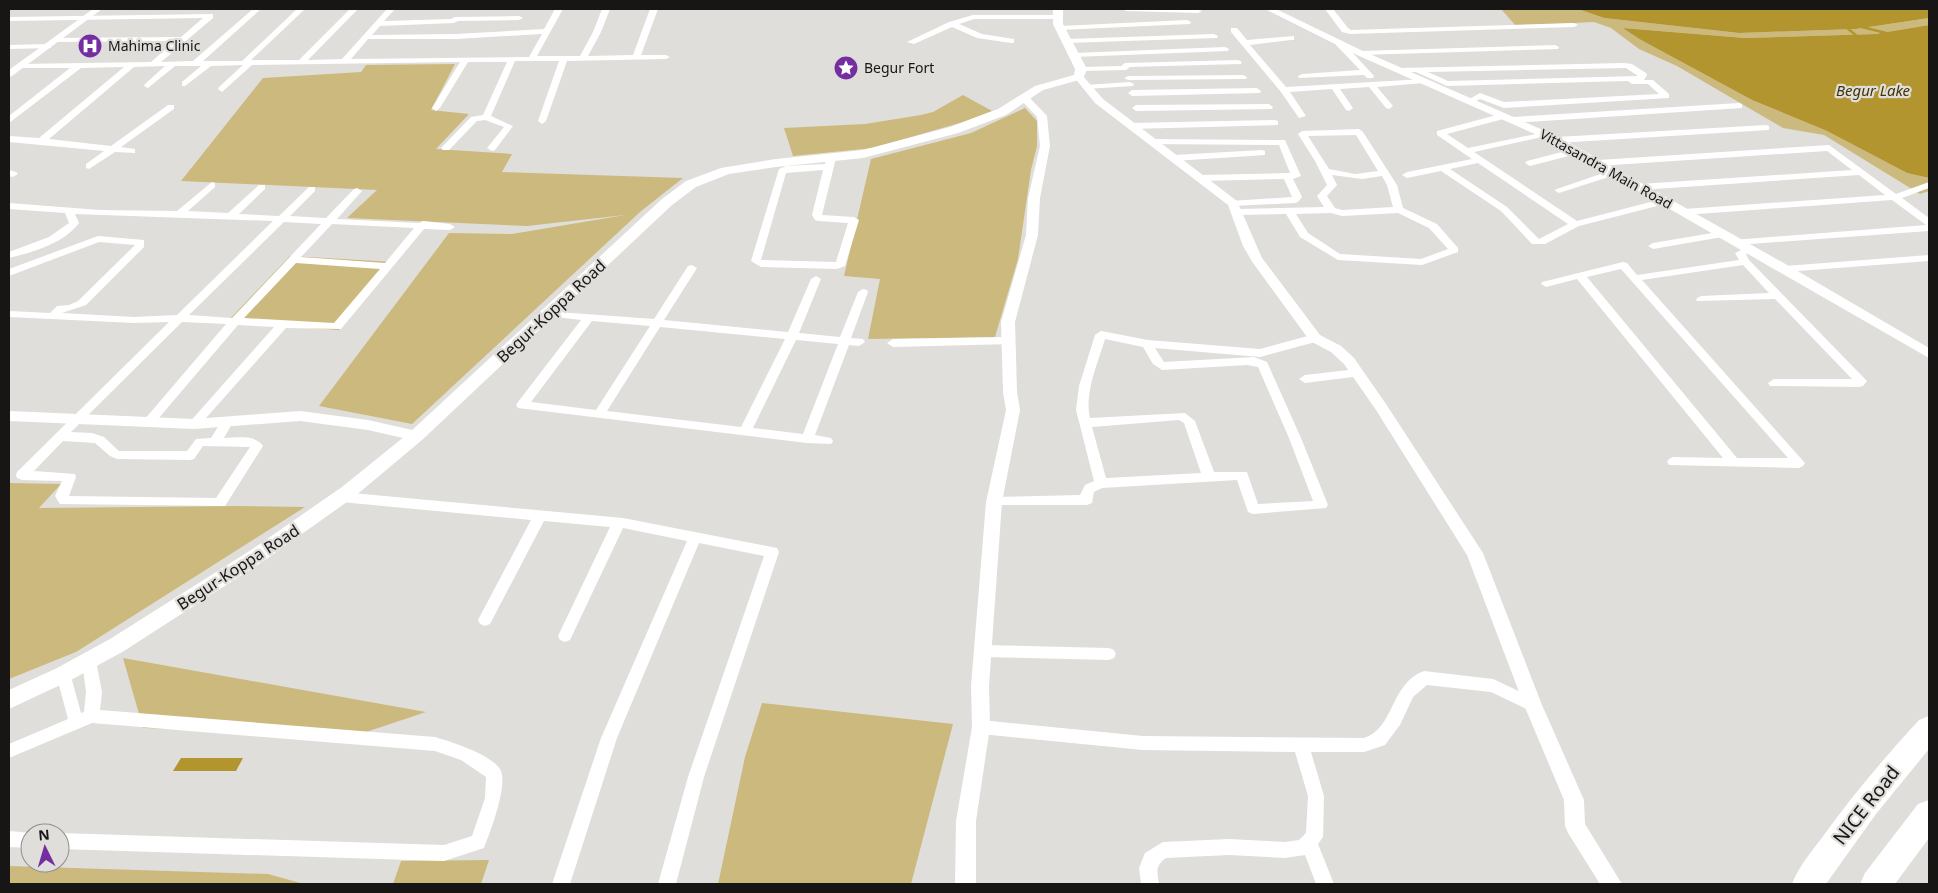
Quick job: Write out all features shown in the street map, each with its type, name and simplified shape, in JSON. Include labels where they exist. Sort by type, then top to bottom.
[{"type":"highway","name":"NICE Road","points":[[1808,884],[1843,831],[1929,729]]},
{"type":"highway","points":[[1876,884],[1929,814]]},
{"type":"main road","name":"Begur-Koppa Road","points":[[9,700],[64,674],[117,645],[258,555],[341,497],[416,436],[667,202],[691,184],[709,176],[739,168],[830,162],[954,130],[1002,112],[1025,99],[1040,88],[1070,48]]},
{"type":"street","points":[[9,74],[98,9]]},
{"type":"street","points":[[196,63],[257,9]]},
{"type":"street","points":[[222,89],[301,9]]},
{"type":"street","points":[[300,62],[354,9]]},
{"type":"street","points":[[344,62],[391,9]]},
{"type":"street","points":[[478,16],[483,9]]},
{"type":"street","points":[[532,60],[559,9]]},
{"type":"street","points":[[582,59],[597,32],[606,9]]},
{"type":"street","points":[[636,58],[654,9]]},
{"type":"street","points":[[1126,9],[1198,11]]},
{"type":"street","name":"Vittasandra Main Road","points":[[1269,9],[1398,70],[1475,98],[1508,118],[1557,140],[1785,269],[1929,354]]},
{"type":"street","points":[[1329,9],[1345,30],[1350,32],[1574,25]]},
{"type":"street","points":[[911,42],[973,13],[1125,66],[1238,62]]},
{"type":"street","points":[[9,19],[210,16],[153,64]]},
{"type":"street","points":[[377,24],[454,22],[455,19],[519,18]]},
{"type":"street","points":[[1070,48],[1114,26],[1187,22]]},
{"type":"street","points":[[952,24],[980,36],[1011,41]]},
{"type":"street","points":[[1114,26],[1136,108],[1136,126]]},
{"type":"street","points":[[366,37],[487,37],[547,30]]},
{"type":"street","points":[[1234,30],[1284,90],[1302,116]]},
{"type":"street","points":[[1070,48],[1118,39],[1214,36]]},
{"type":"street","points":[[1245,43],[1291,38]]},
{"type":"street","points":[[56,40],[182,39]]},
{"type":"street","points":[[1340,43],[1367,72],[1389,106]]},
{"type":"street","points":[[9,47],[48,46]]},
{"type":"street","points":[[1360,53],[1555,47]]},
{"type":"street","points":[[1070,48],[1121,52],[1225,49]]},
{"type":"street","points":[[1070,48],[1130,85],[1257,91]]},
{"type":"street","points":[[1070,48],[1099,101],[1136,126],[1153,142],[1236,207],[1289,211],[1331,210],[1342,213],[1400,210],[1433,226],[1454,250],[1422,262],[1338,257],[1304,236],[1289,211]]},
{"type":"street","points":[[20,66],[666,58]]},
{"type":"street","points":[[542,121],[564,59]]},
{"type":"street","points":[[436,108],[465,60]]},
{"type":"street","points":[[486,117],[512,60]]},
{"type":"street","points":[[185,84],[209,63]]},
{"type":"street","points":[[41,141],[132,64]]},
{"type":"street","points":[[148,86],[173,64]]},
{"type":"street","points":[[9,120],[79,65]]},
{"type":"street","points":[[1398,70],[1624,65],[1643,75],[1641,78],[1623,79],[1447,84],[1417,70]]},
{"type":"street","points":[[1302,76],[1367,72]]},
{"type":"street","points":[[1130,85],[1242,77]]},
{"type":"street","points":[[1284,90],[1424,81]]},
{"type":"street","points":[[1645,82],[1654,84],[1666,96],[1504,105],[1475,98],[1479,90],[1485,86],[1645,82]]},
{"type":"street","points":[[1335,87],[1349,108]]},
{"type":"street","points":[[965,884],[966,821],[981,727],[980,686],[982,650],[994,502],[1013,410],[1006,367],[1008,322],[1032,235],[1034,198],[1045,146],[1042,116],[1025,99]]},
{"type":"street","points":[[1575,224],[1440,133],[1508,118],[1739,106]]},
{"type":"street","points":[[89,166],[171,107]]},
{"type":"street","points":[[1136,108],[1268,107]]},
{"type":"street","points":[[446,148],[474,119],[486,117],[509,126],[492,148]]},
{"type":"street","points":[[1136,126],[1275,123]]},
{"type":"street","points":[[1557,140],[1766,128]]},
{"type":"street","points":[[1331,210],[1322,196],[1332,185],[1302,134],[1359,132],[1392,185],[1400,210]]},
{"type":"street","points":[[1466,151],[1543,134]]},
{"type":"street","points":[[9,138],[132,151]]},
{"type":"street","points":[[1153,142],[1282,142],[1296,176],[1200,178]]},
{"type":"street","points":[[1598,162],[1828,148],[1929,223]]},
{"type":"street","points":[[1530,163],[1577,151]]},
{"type":"street","points":[[1174,158],[1262,153]]},
{"type":"street","points":[[1407,175],[1479,160]]},
{"type":"street","points":[[830,162],[817,215],[818,218],[854,220],[841,264],[837,266],[761,264],[756,261],[782,171],[830,162]]},
{"type":"street","points":[[1443,168],[1504,209],[1536,242],[1541,242],[1575,224],[1666,201]]},
{"type":"street","points":[[1325,171],[1349,176],[1368,177],[1384,172]]},
{"type":"street","points":[[1560,190],[1615,172]]},
{"type":"street","points":[[1640,187],[1860,172]]},
{"type":"street","points":[[1236,207],[1295,200],[1297,196],[1287,176]]},
{"type":"street","points":[[178,214],[212,185]]},
{"type":"street","points":[[1684,212],[1895,198],[1929,185]]},
{"type":"street","points":[[230,216],[262,187]]},
{"type":"street","points":[[59,436],[99,439],[110,452],[117,455],[190,456],[200,442],[251,442],[257,446],[220,503],[65,501],[62,496],[70,477],[22,475],[59,436],[75,420],[312,189]]},
{"type":"street","points":[[148,423],[236,320],[358,191]]},
{"type":"street","points":[[9,206],[69,212],[230,216],[423,224],[450,227]]},
{"type":"street","points":[[1236,207],[1248,248],[1315,338],[1336,349],[1358,373],[1475,553],[1533,705],[1574,800],[1575,826],[1612,884]]},
{"type":"street","points":[[9,255],[56,238],[68,230],[74,223],[69,212]]},
{"type":"street","points":[[9,306],[134,320],[179,318],[337,326],[423,224]]},
{"type":"street","points":[[1737,242],[1929,228]]},
{"type":"street","points":[[1652,246],[1724,234]]},
{"type":"street","points":[[9,273],[98,239],[140,242],[140,245],[82,303],[72,308],[37,316],[9,314]]},
{"type":"street","points":[[1750,249],[1740,254],[1745,262],[1861,381],[1859,383],[1774,383]]},
{"type":"street","points":[[1785,269],[1929,258]]},
{"type":"street","points":[[293,260],[388,266]]},
{"type":"street","points":[[1635,278],[1745,262]]},
{"type":"street","points":[[1546,284],[1623,265],[1799,463],[1673,462]]},
{"type":"street","points":[[599,414],[692,268]]},
{"type":"street","points":[[1580,276],[1734,463]]},
{"type":"street","points":[[745,431],[792,336],[816,279]]},
{"type":"street","points":[[807,439],[863,292]]},
{"type":"street","points":[[1701,299],[1779,296]]},
{"type":"street","points":[[548,313],[859,342]]},
{"type":"street","points":[[589,318],[522,406],[827,441]]},
{"type":"street","points":[[194,424],[284,323]]},
{"type":"street","points":[[1101,483],[1082,410],[1082,399],[1101,335],[1148,344],[1260,353],[1315,338]]},
{"type":"street","points":[[893,343],[1006,341]]},
{"type":"street","points":[[994,502],[1087,500],[1087,492],[1090,487],[1101,483],[1242,475],[1253,509],[1321,505],[1299,446],[1263,365],[1254,361],[1247,361],[1162,366],[1157,363],[1151,354],[1148,344]]},
{"type":"street","points":[[1305,379],[1358,373]]},
{"type":"street","points":[[9,416],[194,424],[300,416],[368,424],[416,436]]},
{"type":"street","points":[[1085,422],[1181,416],[1189,421],[1209,477]]},
{"type":"street","points":[[215,442],[228,422]]},
{"type":"street","points":[[341,497],[619,523],[772,552],[696,777],[667,884]]},
{"type":"street","points":[[485,620],[540,516]]},
{"type":"street","points":[[565,636],[619,523]]},
{"type":"street","points":[[561,884],[609,738],[695,537]]},
{"type":"street","points":[[982,650],[1109,654]]},
{"type":"street","points":[[84,719],[94,692],[89,661]]},
{"type":"street","points":[[64,674],[70,703],[84,719]]},
{"type":"street","points":[[981,727],[1140,742],[1364,745],[1379,740],[1394,720],[1408,692],[1424,678],[1493,686],[1533,705]]},
{"type":"street","points":[[9,751],[84,719],[435,744],[466,754],[494,773],[493,798],[478,842],[444,853],[70,841]]},
{"type":"street","points":[[1150,884],[1148,868],[1151,858],[1163,850],[1229,847],[1285,850],[1303,848],[1314,837],[1316,796],[1301,745]]},
{"type":"street","points":[[1309,842],[1325,884]]},
{"type":"shaded area","points":[[1501,9],[1578,9],[1604,18],[1739,33],[1856,29],[1929,18],[1929,25],[1875,34],[1745,38],[1624,28],[1641,40],[1752,100],[1827,131],[1907,173],[1929,178],[1929,191],[1920,194],[1824,135],[1783,128],[1677,66],[1639,49],[1611,28],[1594,22],[1516,26]]},
{"type":"shaded area","points":[[455,64],[431,110],[469,114],[436,149],[512,154],[502,172],[683,178],[640,212],[412,424],[319,406],[449,233],[512,234],[625,215],[527,226],[347,218],[377,190],[181,181],[263,78],[361,72],[366,65]]},
{"type":"shaded area","points":[[963,95],[992,111],[963,122],[873,148],[793,156],[784,128],[865,124],[921,115],[933,112]]},
{"type":"shaded area","points":[[1025,108],[1037,121],[1037,146],[1031,170],[1018,259],[995,337],[868,339],[880,279],[844,276],[871,159],[971,133]]},
{"type":"shaded area","points":[[290,256],[394,262],[339,330],[227,322]]},
{"type":"shaded area","points":[[9,483],[61,484],[39,508],[305,507],[76,652],[9,679]]},
{"type":"shaded area","points":[[123,658],[426,712],[357,735],[143,728]]},
{"type":"shaded area","points":[[762,703],[953,724],[911,884],[718,884],[745,757]]},
{"type":"shaded area","points":[[489,860],[481,884],[393,884],[401,861]]},
{"type":"shaded area","points":[[9,866],[20,866],[20,873],[70,873],[70,868],[268,874],[304,884],[9,884]]},
{"type":"water","points":[[1578,9],[1929,9],[1929,18],[1856,29],[1739,33],[1604,18]]},
{"type":"water","name":"Begur Lake","points":[[1929,25],[1929,178],[1907,173],[1827,131],[1752,100],[1641,40],[1623,28],[1745,38],[1875,34]]},
{"type":"water","points":[[181,758],[243,758],[236,771],[173,771]]},
{"type":"waterway","points":[[1846,27],[1858,37]]},
{"type":"waterway","points":[[1862,27],[1886,33]]},
{"type":"place","name":"Mahima Clinic","points":[[90,46]]},
{"type":"place","name":"Begur Fort","points":[[846,68]]}]
